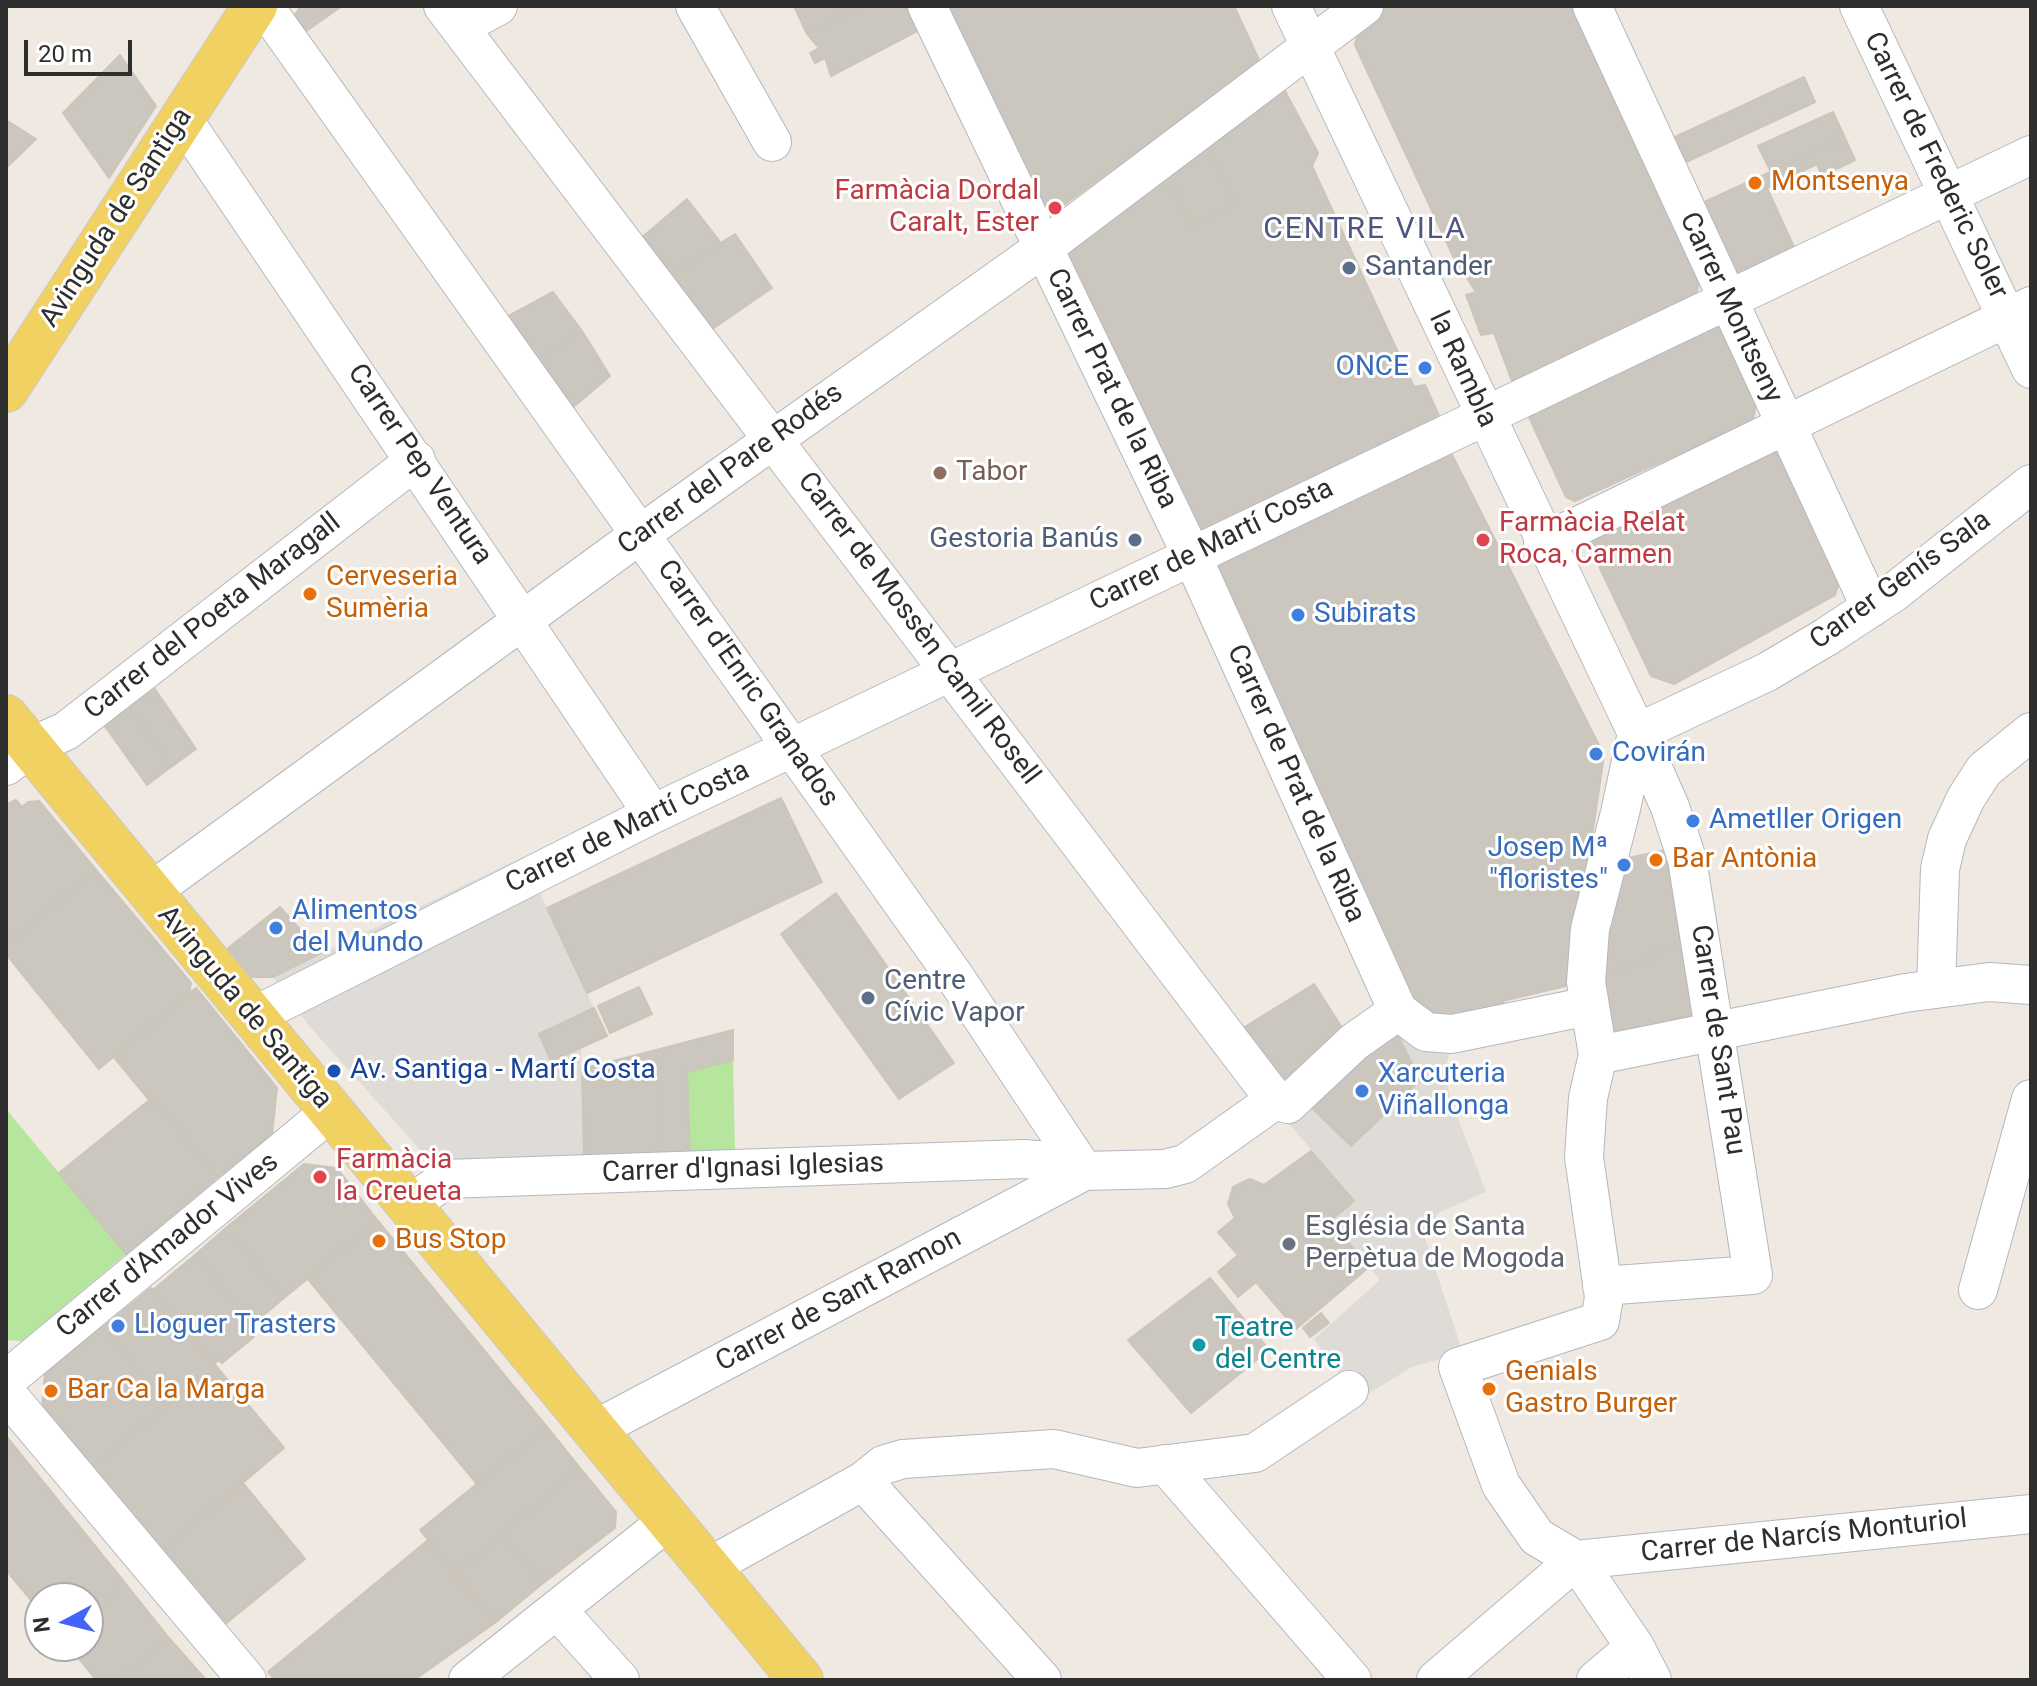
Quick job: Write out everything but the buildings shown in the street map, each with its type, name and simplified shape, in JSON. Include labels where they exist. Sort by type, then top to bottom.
[{"type":"main road","name":"Avinguda de Santiga","points":[[6,390],[255,6]]},
{"type":"main road","name":"Avinguda de Santiga","points":[[14,743],[149,893],[801,1680]]},
{"type":"street","name":"Carrer d'Enric Granados","points":[[264,6],[642,533],[791,749],[955,977],[1084,1171]]},
{"type":"street","points":[[451,16],[498,6]]},
{"type":"street","points":[[695,6],[772,142]]},
{"type":"street","name":"Carrer Prat de la Riba","points":[[927,6],[1192,556]]},
{"type":"street","name":"la Rambla","points":[[1291,6],[1543,543],[1637,733]]},
{"type":"street","name":"Carrer del Pare Rodés","points":[[149,893],[642,533],[1043,248],[1364,6]]},
{"type":"street","name":"Carrer Montseny","points":[[1592,6],[1726,301],[1871,608]]},
{"type":"street","name":"Carrer de Frederic Soler","points":[[1859,6],[1948,195],[2019,312],[2031,369]]},
{"type":"street","name":"Carrer de Mossèn Camil Rosell","points":[[451,16],[1275,1100]]},
{"type":"street","name":"Carrer Pep Ventura","points":[[182,118],[524,619],[653,814]]},
{"type":"street","name":"Carrer de Martí Costa","points":[[252,1017],[653,814],[2031,155]]},
{"type":"street","points":[[1543,543],[2019,312]]},
{"type":"street","name":"Carrer del Poeta Maragall","points":[[14,743],[66,731],[416,460]]},
{"type":"street","name":"Carrer Genís Sala","points":[[1637,733],[1767,672],[1871,608],[2031,484]]},
{"type":"street","name":"Carrer de Prat de la Riba","points":[[1192,556],[1398,1011]]},
{"type":"street","points":[[1936,989],[1940,869],[1947,839],[1966,798],[1984,770],[2031,732]]},
{"type":"street","points":[[1637,733],[1590,929],[1586,982],[1598,1055],[1588,1098],[1584,1157],[1602,1286],[1600,1321],[1458,1367],[1501,1485],[1537,1537],[1576,1560],[1635,1647],[1652,1680]]},
{"type":"street","name":"Carrer de Sant Pau","points":[[1602,1286],[1753,1275],[1717,1031],[1687,859],[1670,807],[1637,733]]},
{"type":"street","points":[[1620,813],[1651,803],[1670,807]]},
{"type":"street","points":[[1598,1055],[1936,989],[1989,982],[2031,985]]},
{"type":"street","points":[[1084,1171],[1165,1169],[1185,1164],[1275,1100],[1288,1104],[1354,1042],[1398,1011],[1426,1032],[1452,1034],[1589,1006]]},
{"type":"street","points":[[1978,1290],[2031,1099]]},
{"type":"street","name":"Carrer d'Amador Vives","points":[[6,1380],[330,1112]]},
{"type":"street","name":"Carrer d'Ignasi Iglesias","points":[[408,1206],[446,1179],[1023,1159],[1050,1161],[1084,1171]]},
{"type":"street","name":"Carrer de Sant Ramon","points":[[594,1430],[1084,1171]]},
{"type":"street","points":[[707,1568],[863,1481],[883,1465],[903,1459],[1054,1449],[1137,1468],[1255,1453],[1349,1390]]},
{"type":"street","points":[[6,1393],[247,1680]]},
{"type":"street","points":[[1165,1464],[1352,1680]]},
{"type":"street","points":[[863,1481],[1042,1680]]},
{"type":"street","name":"Carrer de Narcís Monturiol","points":[[1576,1560],[2031,1514]]},
{"type":"street","points":[[468,1680],[668,1521]]},
{"type":"street","points":[[1436,1680],[1576,1560]]},
{"type":"street","points":[[558,1611],[620,1680]]},
{"type":"street","points":[[1596,1680],[1635,1647]]},
{"type":"green space","points":[[733,1060],[735,1154],[690,1156],[687,1072]]},
{"type":"green space","points":[[6,1109],[126,1254],[22,1341],[6,1340]]},
{"type":"shaded area","points":[[523,857],[594,1008],[540,1034],[551,1061],[581,1048],[584,1158],[432,1163],[309,1026],[273,977]]},
{"type":"shaded area","points":[[1395,1029],[1452,1043],[1445,1070],[1449,1094],[1486,1192],[1438,1213],[1425,1238],[1463,1353],[1412,1367],[1358,1400],[1314,1339],[1380,1280],[1330,1221],[1354,1201],[1287,1121],[1306,1102],[1350,1145]]},
{"type":"place","name":"Montsenya","points":[[1755,183]]},
{"type":"place","name":"Farmàcia Dordal Caralt, Ester","points":[[1055,208]]},
{"type":"place","name":"Santander","points":[[1349,268]]},
{"type":"place","name":"ONCE","points":[[1425,368]]},
{"type":"place","name":"Tabor","points":[[940,473]]},
{"type":"place","name":"Gestoria Banús","points":[[1135,540]]},
{"type":"place","name":"Farmàcia Relat Roca, Carmen","points":[[1483,540]]},
{"type":"place","name":"Cerveseria Sumèria","points":[[310,594]]},
{"type":"place","name":"Subirats","points":[[1298,615]]},
{"type":"place","name":"Covirán","points":[[1596,754]]},
{"type":"place","name":"Ametller Origen","points":[[1693,821]]},
{"type":"place","name":"Bar Antònia","points":[[1656,860]]},
{"type":"place","name":"Josep Mª \"floristes\"","points":[[1624,865]]},
{"type":"place","name":"Alimentos del Mundo","points":[[276,928]]},
{"type":"place","name":"Centre Cívic Vapor","points":[[868,998]]},
{"type":"place","name":"Av. Santiga - Martí Costa","points":[[334,1071]]},
{"type":"place","name":"Xarcuteria Viñallonga","points":[[1362,1091]]},
{"type":"place","name":"Farmàcia la Creueta","points":[[320,1177]]},
{"type":"place","name":"Bus Stop","points":[[379,1241]]},
{"type":"place","name":"Església de Santa Perpètua de Mogoda","points":[[1289,1244]]},
{"type":"place","name":"Lloguer Trasters","points":[[118,1326]]},
{"type":"place","name":"Teatre del Centre","points":[[1199,1345]]},
{"type":"place","name":"Genials Gastro Burger","points":[[1489,1389]]},
{"type":"place","name":"Bar Ca la Marga","points":[[51,1391]]},
{"type":"district","name":"CENTRE VILA","points":[[1365,230]]}]
